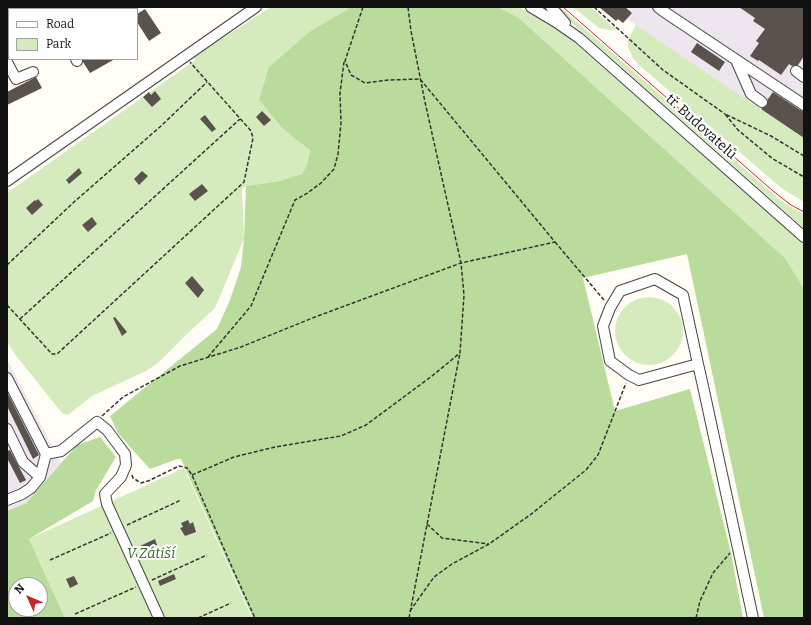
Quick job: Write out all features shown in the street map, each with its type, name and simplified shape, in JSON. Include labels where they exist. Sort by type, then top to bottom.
[{"type":"street","points":[[7,181],[256,7]]},
{"type":"street","name":"tř. Budovatelů","points":[[531,7],[579,38],[804,237]]},
{"type":"street","name":"tř. Budovatelů","points":[[552,7],[579,38]]},
{"type":"street","points":[[658,7],[804,105]]},
{"type":"street","points":[[736,60],[751,94],[762,102]]},
{"type":"street","points":[[7,62],[16,79],[33,72]]},
{"type":"street","points":[[698,364],[638,380],[610,361],[603,326],[610,308],[620,291],[655,279],[683,295],[739,549],[753,618]]},
{"type":"street","points":[[7,378],[46,454],[40,477],[31,488],[22,494],[7,500]]},
{"type":"street","points":[[46,454],[61,451],[97,422],[107,430],[125,454],[126,466],[122,477],[105,494],[107,504],[159,618]]},
{"type":"street","points":[[7,429],[23,462],[40,477]]},
{"type":"path","points":[[208,357],[251,306],[295,200],[321,184],[334,169],[338,154],[341,122],[340,93],[345,61],[363,7]]},
{"type":"path","points":[[408,7],[420,79],[461,262],[464,296],[460,353],[409,618]]},
{"type":"path","points":[[594,7],[663,70],[725,114],[771,136],[804,156]]},
{"type":"path","points":[[345,61],[351,76],[365,83],[389,80],[420,79]]},
{"type":"path","points":[[7,305],[52,354],[57,354],[244,182],[253,138],[251,131],[191,63]]},
{"type":"path","points":[[420,79],[583,278],[610,308]]},
{"type":"path","points":[[7,265],[74,202],[161,126],[207,82]]},
{"type":"path","points":[[725,114],[738,130],[773,159],[804,177]]},
{"type":"path","points":[[20,319],[240,119]]},
{"type":"path","points":[[97,422],[123,397],[180,366],[241,347],[315,317],[461,262],[555,242]]},
{"type":"path","points":[[192,475],[234,457],[275,447],[342,436],[366,425],[432,376],[460,353]]},
{"type":"path","points":[[410,611],[434,576],[452,564],[489,544],[530,515],[586,470],[598,455],[629,375]]},
{"type":"path","points":[[126,466],[133,478],[141,483],[178,466],[187,468],[192,475],[230,565],[255,618]]},
{"type":"path","points":[[427,524],[442,538],[489,544]]},
{"type":"path","points":[[696,618],[700,601],[713,573],[731,553],[739,549]]},
{"type":"path","points":[[198,618],[232,603]]},
{"type":"shaded area","points":[[599,7],[804,7],[804,138],[627,19],[623,23],[618,19],[616,21]]},
{"type":"shaded area","points":[[7,359],[61,463],[26,503],[7,511]]},
{"type":"green space","points":[[271,7],[347,7],[348,9],[312,30],[259,100],[283,129],[310,149],[307,164],[302,174],[279,181],[246,186],[242,189],[244,239],[215,308],[158,363],[146,371],[92,396],[68,415],[62,413],[17,357],[7,342],[7,193],[194,61],[195,56]]},
{"type":"green space","points":[[347,7],[498,7],[519,18],[785,258],[804,289],[804,618],[764,618],[687,254],[583,278],[615,411],[690,389],[731,553],[743,618],[253,618],[181,459],[177,459],[150,469],[118,433],[110,416],[217,329],[230,300],[241,267],[244,239],[246,186],[279,181],[302,174],[307,164],[310,150],[283,129],[259,100],[269,67],[312,30],[348,9]]},
{"type":"green space","points":[[498,7],[519,7],[552,26],[575,43],[804,244],[804,289],[785,258],[519,18]]},
{"type":"green space","points":[[556,7],[560,7],[778,198],[804,214],[804,228],[569,21]]},
{"type":"green space","points":[[573,7],[591,7],[615,29],[610,30],[599,28]]},
{"type":"green space","points":[[636,25],[804,138],[804,202],[780,187],[638,64],[633,58],[628,47],[628,40]]},
{"type":"green space","points":[[649,297],[662,300],[673,307],[680,318],[683,331],[680,344],[673,355],[662,362],[649,365],[636,362],[625,355],[618,344],[615,331],[618,318],[625,307],[636,300]]},
{"type":"green space","points":[[100,437],[116,457],[96,490],[93,501],[29,539],[46,577],[8,577],[8,617],[48,617],[48,581],[65,618],[7,618],[7,511],[26,503],[77,445]]},
{"type":"green space","name":"V Zátiší","points":[[184,468],[252,618],[65,618],[48,581],[48,577],[46,577],[29,539]]},
{"type":"building","points":[[599,7],[625,7],[632,13],[623,23],[618,19],[616,21]]},
{"type":"building","points":[[739,7],[804,7],[804,56],[798,65],[792,66],[789,64],[781,75],[759,60],[758,61],[750,56],[759,43],[756,41],[765,29],[753,21],[755,18]]},
{"type":"building","points":[[145,9],[161,33],[149,41],[138,24],[138,13]]},
{"type":"building","points":[[697,43],[725,62],[719,71],[691,52]]},
{"type":"building","points":[[83,60],[113,60],[90,73]]},
{"type":"building","points":[[36,77],[42,88],[7,105],[7,92]]},
{"type":"building","points":[[155,91],[161,99],[152,107],[143,97],[149,92],[151,95]]},
{"type":"building","points":[[773,92],[800,110],[804,111],[804,138],[761,109],[767,105],[768,99]]},
{"type":"building","points":[[262,111],[271,120],[264,126],[256,117]]},
{"type":"building","points":[[205,115],[216,129],[212,132],[200,119]]},
{"type":"building","points":[[79,168],[82,173],[69,184],[66,180]]},
{"type":"building","points":[[142,171],[148,176],[139,185],[134,179]]},
{"type":"building","points":[[202,184],[208,191],[195,201],[189,194]]},
{"type":"building","points":[[38,199],[43,205],[32,215],[26,208]]},
{"type":"building","points":[[92,217],[97,224],[88,232],[82,225]]},
{"type":"building","points":[[192,276],[204,290],[198,298],[185,283]]},
{"type":"building","points":[[115,317],[127,332],[122,336],[113,318]]},
{"type":"building","points":[[7,392],[39,455],[33,459],[7,406]]},
{"type":"building","points":[[10,450],[26,480],[20,483],[7,458],[7,451]]},
{"type":"building","points":[[188,520],[190,524],[193,522],[196,532],[185,536],[180,528],[183,527],[181,523]]},
{"type":"building","points":[[155,539],[157,545],[142,551],[140,546]]},
{"type":"building","points":[[174,574],[176,579],[160,586],[158,581]]},
{"type":"building","points":[[74,576],[78,584],[70,588],[66,579]]},
{"type":"tram line","points":[[563,7],[773,191],[791,205],[804,212]]}]
